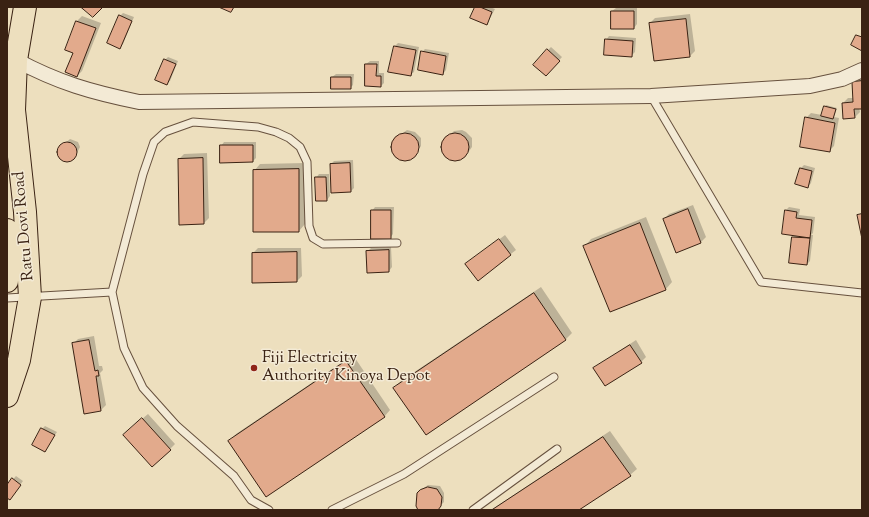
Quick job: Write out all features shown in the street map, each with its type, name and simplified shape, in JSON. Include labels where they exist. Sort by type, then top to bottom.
[{"type":"main road","name":"Ratu Dovi Road","points":[[7,396],[19,360],[30,297],[25,212],[14,110],[16,60],[25,7]]},
{"type":"main road","name":"Ratu Dovi Road","points":[[7,230],[7,281]]},
{"type":"street","points":[[16,60],[62,83],[92,92],[139,102],[651,96],[810,86],[842,79],[862,70]]},
{"type":"lane","points":[[651,96],[761,282],[862,293]]},
{"type":"lane","points":[[269,510],[251,500],[234,476],[177,426],[143,388],[124,348],[112,292],[143,174],[154,142],[165,132],[193,122],[258,127],[276,132],[288,138],[300,147],[307,162],[309,226],[313,238],[323,244],[397,243]]},
{"type":"lane","points":[[7,298],[112,292]]},
{"type":"lane","points":[[332,510],[404,474],[554,378]]},
{"type":"lane","points":[[473,510],[557,449]]},
{"type":"building","points":[[81,7],[103,7],[93,17]]},
{"type":"building","points":[[219,7],[234,7],[231,12]]},
{"type":"building","points":[[475,7],[480,7],[492,12],[487,25],[470,18]]},
{"type":"building","points":[[611,11],[634,11],[634,29],[611,29]]},
{"type":"building","points":[[119,15],[132,21],[120,49],[107,43]]},
{"type":"building","points":[[686,19],[690,57],[654,61],[649,23]]},
{"type":"building","points":[[76,21],[96,28],[77,77],[65,72],[73,53],[65,50]]},
{"type":"building","points":[[856,35],[862,37],[862,51],[851,45]]},
{"type":"building","points":[[605,39],[633,41],[632,57],[604,55]]},
{"type":"building","points":[[394,46],[416,50],[411,76],[388,72]]},
{"type":"building","points":[[547,49],[560,61],[546,76],[533,65]]},
{"type":"building","points":[[421,51],[446,56],[443,75],[418,70]]},
{"type":"building","points":[[164,59],[176,64],[167,85],[155,80]]},
{"type":"building","points":[[365,64],[377,64],[376,76],[381,76],[381,87],[365,86]]},
{"type":"building","points":[[331,77],[351,77],[351,89],[331,89]]},
{"type":"building","points":[[862,81],[862,109],[854,109],[855,118],[843,119],[842,103],[853,102],[852,82]]},
{"type":"building","points":[[824,106],[836,109],[833,119],[821,116]]},
{"type":"building","points":[[805,117],[835,123],[830,152],[800,147]]},
{"type":"building","points":[[405,133],[415,137],[419,147],[415,157],[405,161],[395,157],[391,147],[395,137]]},
{"type":"building","points":[[455,133],[465,137],[469,147],[465,157],[455,161],[445,157],[441,147],[445,137]]},
{"type":"building","points":[[67,142],[74,145],[77,152],[74,159],[67,162],[60,159],[57,152],[60,145]]},
{"type":"building","points":[[220,145],[253,145],[253,162],[220,163]]},
{"type":"building","points":[[203,158],[204,224],[179,225],[178,159]]},
{"type":"building","points":[[350,163],[351,192],[331,193],[330,164]]},
{"type":"building","points":[[800,168],[812,171],[808,188],[795,184]]},
{"type":"building","points":[[299,169],[299,232],[253,232],[253,170]]},
{"type":"building","points":[[315,177],[326,177],[327,201],[316,201]]},
{"type":"building","points":[[688,209],[701,243],[676,253],[663,219]]},
{"type":"building","points":[[371,210],[391,210],[391,239],[371,239]]},
{"type":"building","points":[[785,210],[797,212],[796,218],[812,220],[810,238],[782,234]]},
{"type":"building","points":[[862,214],[862,239],[857,215]]},
{"type":"building","points":[[640,223],[666,290],[610,312],[583,246]]},
{"type":"building","points":[[792,237],[810,238],[807,265],[789,263]]},
{"type":"building","points":[[499,239],[511,255],[478,281],[465,264]]},
{"type":"building","points":[[389,250],[389,272],[367,273],[366,251]]},
{"type":"building","points":[[297,252],[297,282],[252,283],[252,253]]},
{"type":"building","points":[[534,293],[566,340],[426,435],[393,388]]},
{"type":"building","points":[[89,340],[95,371],[98,370],[99,376],[96,376],[101,411],[84,414],[72,343]]},
{"type":"building","points":[[630,345],[642,363],[605,386],[593,368]]},
{"type":"building","points":[[346,361],[385,417],[266,497],[228,441]]},
{"type":"building","points":[[142,418],[171,450],[152,467],[123,435]]},
{"type":"building","points":[[41,428],[55,435],[45,452],[32,445]]},
{"type":"building","points":[[603,437],[631,476],[579,510],[492,510]]},
{"type":"building","points":[[12,478],[21,485],[10,500],[7,498],[7,485]]},
{"type":"building","points":[[428,487],[437,489],[442,497],[441,506],[438,510],[418,510],[416,506],[417,493]]},
{"type":"place","name":"Fiji Electricity Authority Kinoya Depot","points":[[254,368]]}]
